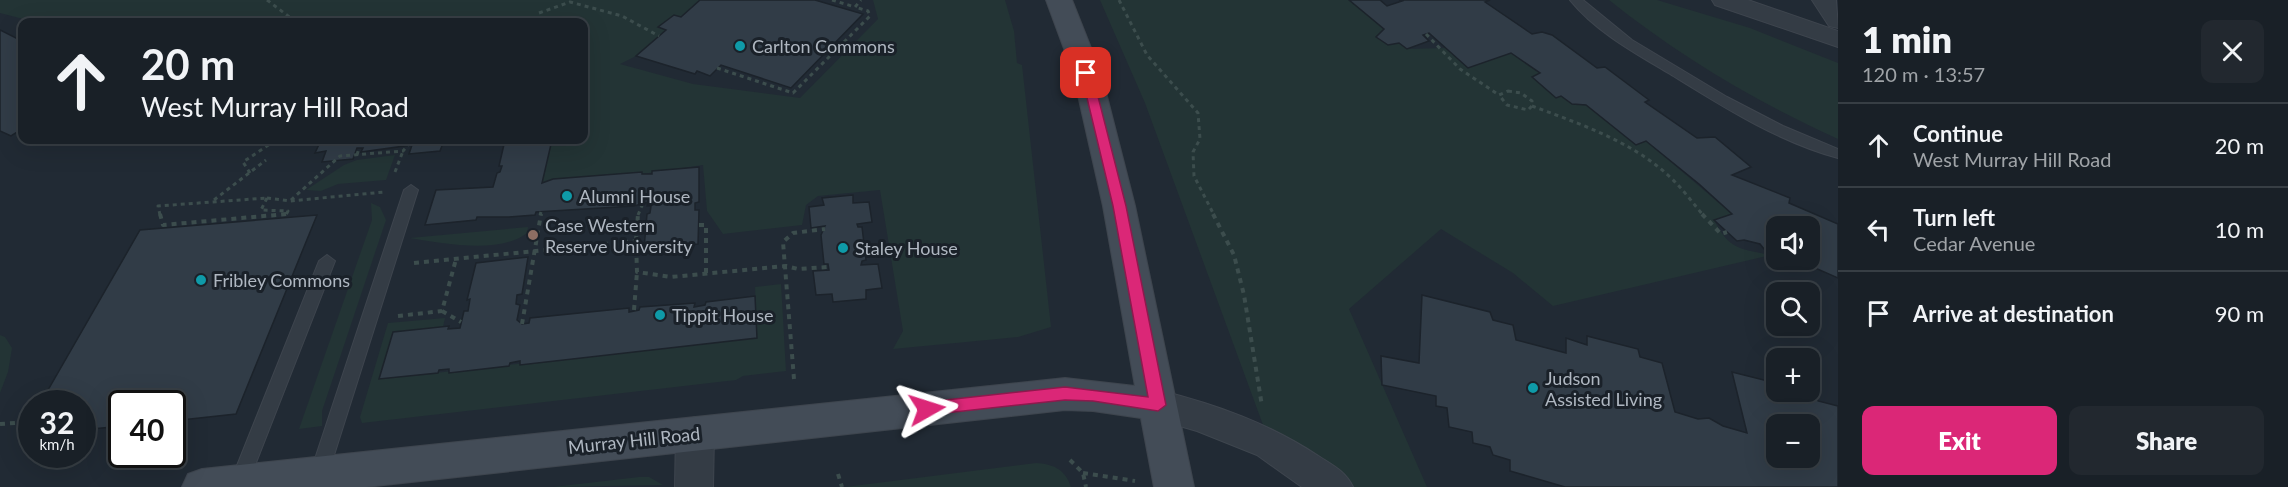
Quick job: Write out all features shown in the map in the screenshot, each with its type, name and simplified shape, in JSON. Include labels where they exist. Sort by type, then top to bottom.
[{"type":"street","points":[[1059,0],[1086,73],[1119,206],[1158,405],[1160,485]]},
{"type":"street","points":[[1724,0],[1838,39]]},
{"type":"street","points":[[1824,0],[1838,21]]},
{"type":"street","name":"Murray Hill Road","points":[[212,486],[1065,394],[1093,395],[1158,405]]},
{"type":"street","points":[[1158,405],[1203,417],[1270,444],[1334,487]]},
{"type":"street","points":[[694,487],[695,433]]},
{"type":"lane","points":[[1576,0],[1631,44],[1714,95],[1792,136],[1838,154]]},
{"type":"lane","points":[[319,474],[411,190]]},
{"type":"lane","points":[[212,486],[327,261]]},
{"type":"path","points":[[267,0],[291,18]]},
{"type":"path","points":[[562,0],[622,16],[659,36]]},
{"type":"path","points":[[717,68],[794,93],[870,16],[868,11],[832,0]]},
{"type":"path","points":[[855,7],[861,0]]},
{"type":"path","points":[[1119,0],[1147,55],[1198,113],[1200,139],[1193,152],[1194,176],[1234,255],[1244,295],[1259,391]]},
{"type":"path","points":[[539,13],[571,1]]},
{"type":"path","points":[[1426,34],[1460,69],[1499,95],[1501,101],[1509,107],[1528,110],[1532,106]]},
{"type":"path","points":[[1499,95],[1504,90],[1512,90],[1524,94],[1532,101],[1532,106]]},
{"type":"path","points":[[1532,106],[1603,133],[1654,163],[1687,194],[1710,224],[1721,234],[1727,232]]},
{"type":"path","points":[[250,173],[243,162],[270,144]]},
{"type":"path","points":[[395,171],[403,151],[408,146]]},
{"type":"path","points":[[357,155],[359,148]]},
{"type":"path","points":[[290,201],[340,156],[403,151]]},
{"type":"path","points":[[213,202],[266,160]]},
{"type":"path","points":[[267,198],[261,210],[288,211],[287,214],[163,225],[158,206],[267,198],[290,201],[411,190]]},
{"type":"path","points":[[634,310],[638,272],[636,241],[639,214],[643,203]]},
{"type":"path","points":[[522,324],[541,212]]},
{"type":"path","points":[[699,225],[706,225],[706,274]]},
{"type":"path","points":[[794,379],[783,242],[793,233],[825,229]]},
{"type":"path","points":[[387,266],[636,241]]},
{"type":"path","points":[[442,312],[456,259]]},
{"type":"path","points":[[638,272],[671,277],[786,266],[798,269],[828,267]]},
{"type":"path","points":[[369,319],[442,312],[461,322]]},
{"type":"path","points":[[0,424],[18,423]]},
{"type":"path","points":[[1070,460],[1083,473],[1086,487]]},
{"type":"path","points":[[1083,473],[1160,485]]},
{"type":"path","points":[[838,474],[842,487]]},
{"type":"shaded area","points":[[0,0],[702,0],[636,56],[620,64],[693,84],[800,98],[878,19],[873,0],[1005,0],[1014,31],[1017,63],[1022,65],[1051,327],[1018,337],[893,349],[903,331],[880,190],[818,196],[806,205],[802,225],[723,234],[707,211],[703,165],[642,174],[641,172],[554,179],[542,183],[551,144],[588,144],[588,18],[19,18],[0,13]]},
{"type":"shaded area","points":[[1100,0],[1349,0],[1407,49],[1446,48],[1511,53],[1540,73],[1533,77],[1556,97],[1561,96],[1572,104],[1586,105],[1636,145],[1646,141],[1732,214],[1714,220],[1731,243],[1744,249],[1766,254],[1766,256],[1553,306],[1513,273],[1441,229],[1349,309],[1427,487],[1334,487],[1270,444],[1145,103]]},
{"type":"shaded area","points":[[1609,0],[1657,0],[1750,28],[1838,63],[1838,139],[1777,110],[1719,77],[1663,40]]},
{"type":"shaded area","points":[[395,155],[386,180],[338,184],[321,191],[306,190],[344,165],[357,160]]},
{"type":"shaded area","points":[[371,203],[380,207],[386,220],[322,411],[322,426],[299,429],[372,220]]},
{"type":"shaded area","points":[[528,227],[527,233],[515,240],[486,246],[410,238]]},
{"type":"shaded area","points":[[781,284],[786,371],[743,376],[736,380],[362,423],[360,417],[388,323],[445,318],[443,327],[380,379],[757,338],[755,287]]},
{"type":"shaded area","points":[[0,335],[5,337],[12,348],[8,372],[0,393]]},
{"type":"shaded area","points":[[1036,463],[1058,469],[1071,487],[845,487]]},
{"type":"shaded area","points":[[649,477],[663,485],[553,487]]},
{"type":"building","name":"Carlton Commons","points":[[700,0],[815,0],[863,14],[791,88],[721,65],[710,76],[697,71],[695,74],[636,56],[666,30],[658,27],[674,15],[681,17]]},
{"type":"building","points":[[1349,0],[1380,0],[1387,6],[1402,1],[1399,0],[1490,0],[1485,2],[1532,34],[1542,32],[1552,35],[1597,68],[1605,67],[1649,100],[1645,102],[1697,138],[1715,137],[1751,167],[1732,175],[1790,198],[1789,203],[1819,216],[1766,216],[1766,249],[1760,244],[1744,240],[1737,241],[1714,220],[1732,214],[1699,184],[1646,141],[1636,145],[1586,105],[1572,104],[1561,96],[1556,98],[1532,77],[1540,73],[1511,53],[1468,68],[1429,33],[1423,35],[1429,41],[1407,49],[1399,43],[1388,45],[1376,37],[1384,29]]},
{"type":"building","points":[[0,30],[18,39],[18,132],[11,136],[0,131]]},
{"type":"building","points":[[319,144],[443,144],[440,151],[409,154],[412,145],[361,152],[363,148],[357,148],[353,159],[322,162],[326,151],[315,153]]},
{"type":"building","name":"Alumni House","points":[[504,144],[551,144],[542,183],[553,179],[642,172],[642,174],[652,174],[652,171],[699,167],[699,202],[695,203],[695,210],[699,210],[698,244],[644,249],[647,214],[650,213],[651,206],[647,206],[648,202],[634,206],[536,212],[535,215],[477,217],[476,220],[425,225],[436,190],[493,187],[497,173],[500,172],[502,166],[499,166]]},
{"type":"building","name":"Staley House","points":[[853,195],[853,203],[869,202],[872,222],[857,224],[858,227],[862,227],[866,260],[862,261],[861,265],[878,264],[882,288],[866,290],[866,299],[833,302],[832,294],[816,295],[813,271],[829,270],[828,264],[824,264],[821,235],[825,226],[811,228],[809,207],[824,205],[822,198]]},
{"type":"building","name":"Fribley Commons","points":[[317,215],[236,414],[186,419],[186,390],[108,390],[108,427],[96,429],[96,390],[48,390],[140,230]]},
{"type":"building","points":[[1820,216],[1838,224],[1838,278],[1820,270]]},
{"type":"building","name":"Tippit House","points":[[528,257],[522,294],[517,295],[516,304],[520,305],[517,320],[522,324],[529,323],[530,318],[629,308],[629,312],[639,310],[640,307],[695,303],[694,307],[705,305],[706,302],[755,296],[757,338],[520,365],[520,361],[510,363],[509,366],[449,373],[449,369],[439,370],[438,373],[379,379],[393,332],[449,326],[448,329],[460,328],[464,311],[468,311],[470,299],[467,300],[476,263]]},
{"type":"building","name":"Judson Assisted Living","points":[[1422,295],[1490,312],[1493,320],[1513,325],[1516,340],[1566,353],[1566,338],[1587,345],[1587,336],[1638,349],[1640,357],[1662,363],[1675,412],[1698,419],[1709,418],[1723,426],[1747,433],[1732,372],[1766,380],[1766,402],[1820,402],[1838,406],[1838,487],[1565,487],[1510,471],[1510,460],[1493,455],[1490,447],[1473,443],[1472,432],[1449,427],[1447,408],[1436,406],[1436,396],[1382,385],[1381,356],[1419,363]]},
{"type":"place","name":"Carlton Commons","points":[[740,46]]},
{"type":"place","name":"Alumni House","points":[[567,196]]},
{"type":"place","name":"Case Western Reserve University","points":[[533,235]]},
{"type":"place","name":"Staley House","points":[[843,248]]},
{"type":"place","name":"Fribley Commons","points":[[201,280]]},
{"type":"place","name":"Tippit House","points":[[660,315]]},
{"type":"place","name":"Judson Assisted Living","points":[[1533,388]]},
{"type":"route","points":[[927,409],[1065,394],[1093,395],[1158,405],[1119,206],[1086,73]]}]
